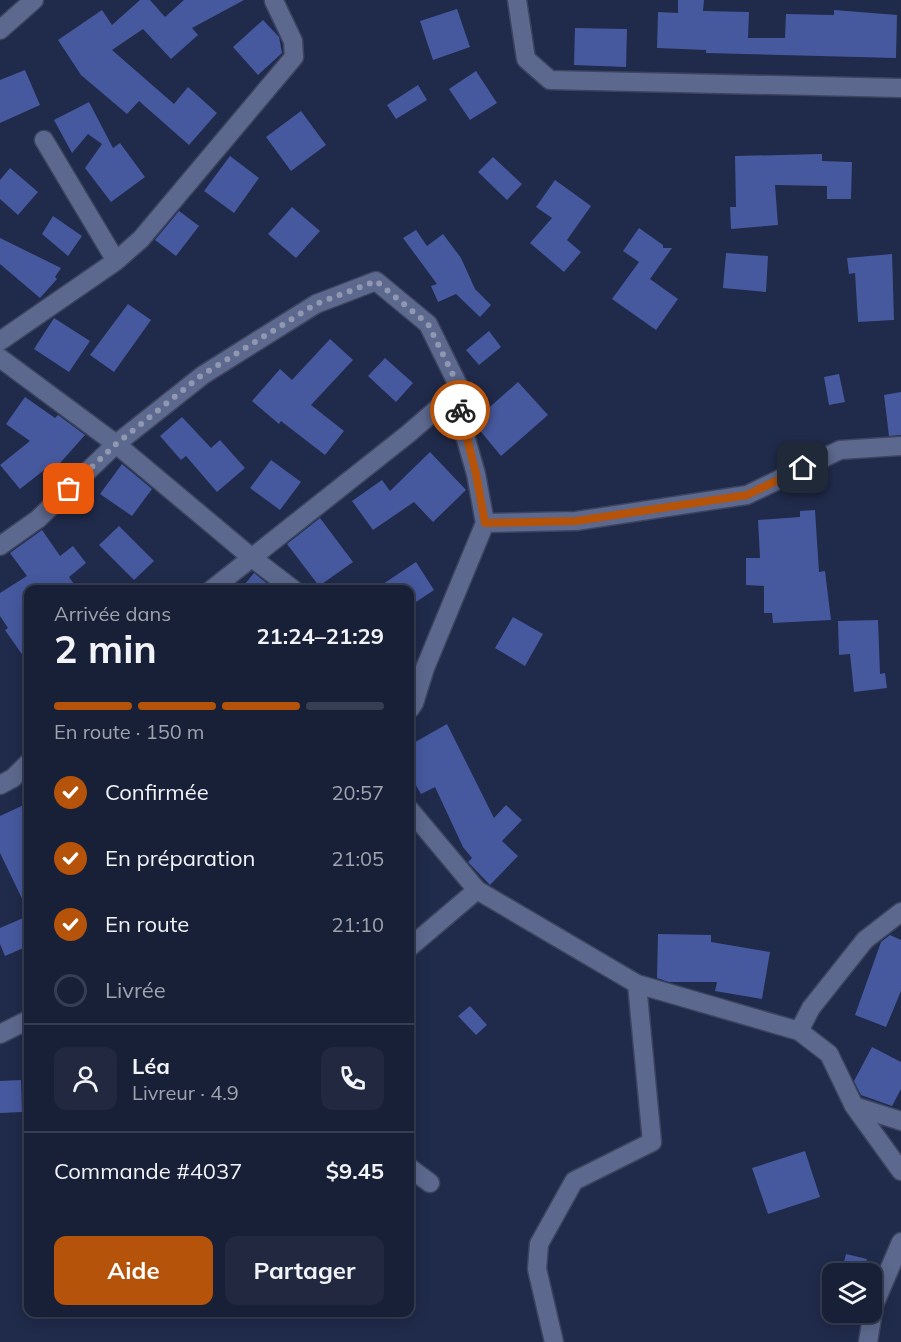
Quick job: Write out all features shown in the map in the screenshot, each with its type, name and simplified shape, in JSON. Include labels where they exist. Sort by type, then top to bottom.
[{"type":"street","points":[[0,30],[34,0]]},
{"type":"street","points":[[517,0],[526,59],[550,80],[901,88]]},
{"type":"street","points":[[0,341],[116,261],[141,239],[294,57],[293,41],[274,1]]},
{"type":"street","points":[[44,140],[116,261]]},
{"type":"street","points":[[0,546],[38,519],[116,444],[212,369],[316,304],[376,281],[428,324],[460,389],[460,418],[476,474],[485,523],[417,664],[414,703]]},
{"type":"street","points":[[0,358],[116,444],[287,585]]},
{"type":"street","points":[[217,585],[408,434],[460,389]]},
{"type":"street","points":[[485,523],[576,521],[747,495],[840,450],[901,446]]},
{"type":"street","points":[[0,785],[14,778],[24,767]]},
{"type":"street","points":[[414,815],[477,890],[637,984],[798,1031],[829,1054],[854,1106],[901,1171]]},
{"type":"street","points":[[414,944],[477,890]]},
{"type":"street","points":[[798,1031],[810,1008],[865,940],[901,912]]},
{"type":"street","points":[[554,1342],[537,1269],[540,1245],[574,1181],[652,1142],[637,984]]},
{"type":"street","points":[[0,1034],[24,1022]]},
{"type":"street","points":[[854,1106],[901,1121]]},
{"type":"street","points":[[877,1138],[901,1131]]},
{"type":"street","points":[[414,1171],[430,1183]]},
{"type":"street","points":[[868,1342],[874,1305],[901,1242]]},
{"type":"building","points":[[140,0],[150,0],[165,17],[184,0],[244,0],[192,28],[198,35],[171,59],[143,29],[112,50],[174,104],[188,87],[217,113],[189,145],[139,101],[127,114],[81,75],[58,40],[102,10],[112,25]]},
{"type":"building","points":[[678,0],[704,0],[703,11],[749,12],[748,38],[785,38],[786,14],[834,15],[834,10],[897,15],[896,58],[706,53],[706,50],[657,48],[658,12],[678,13]]},
{"type":"building","points":[[457,9],[470,47],[433,60],[420,21]]},
{"type":"building","points":[[263,20],[279,37],[282,53],[258,75],[233,47]]},
{"type":"building","points":[[575,28],[627,29],[626,67],[574,65]]},
{"type":"building","points":[[25,70],[40,105],[0,123],[0,80]]},
{"type":"building","points":[[476,71],[497,103],[470,120],[449,89]]},
{"type":"building","points":[[418,85],[427,100],[396,119],[387,105]]},
{"type":"building","points":[[89,102],[113,148],[120,143],[145,177],[111,202],[85,168],[102,144],[88,134],[72,153],[54,120]]},
{"type":"building","points":[[301,111],[326,145],[291,171],[266,137]]},
{"type":"building","points":[[822,154],[822,161],[852,162],[851,199],[827,199],[827,186],[775,185],[778,225],[731,229],[730,207],[736,207],[735,156]]},
{"type":"building","points":[[230,156],[259,178],[234,213],[204,191]]},
{"type":"building","points":[[493,157],[522,184],[507,200],[478,172]]},
{"type":"building","points":[[10,168],[38,192],[18,215],[0,199],[0,180]]},
{"type":"building","points":[[555,180],[591,206],[567,240],[581,252],[564,272],[530,243],[552,218],[536,207]]},
{"type":"building","points":[[292,207],[320,231],[296,258],[268,234]]},
{"type":"building","points":[[179,211],[199,226],[176,256],[155,240]]},
{"type":"building","points":[[53,216],[82,236],[68,256],[42,234]]},
{"type":"building","points":[[639,228],[663,245],[663,248],[672,248],[650,279],[678,299],[656,330],[612,299],[639,262],[623,251]]},
{"type":"building","points":[[416,230],[427,246],[443,234],[461,258],[475,289],[491,305],[480,317],[456,294],[438,302],[431,286],[437,284],[403,238]]},
{"type":"building","points":[[0,238],[61,268],[55,277],[57,279],[40,298],[0,264]]},
{"type":"building","points":[[726,253],[768,256],[766,292],[723,288]]},
{"type":"building","points":[[892,254],[894,320],[858,322],[855,273],[849,274],[847,258]]},
{"type":"building","points":[[128,304],[151,320],[114,372],[90,355]]},
{"type":"building","points":[[54,318],[90,341],[69,372],[34,349]]},
{"type":"building","points":[[489,331],[501,347],[479,365],[466,350]]},
{"type":"building","points":[[330,339],[353,360],[311,405],[344,431],[325,455],[281,421],[279,424],[252,401],[280,369],[292,380]]},
{"type":"building","points":[[385,358],[413,383],[396,402],[368,376]]},
{"type":"building","points":[[839,374],[845,402],[829,405],[824,377]]},
{"type":"building","points":[[518,382],[548,415],[501,456],[473,422]]},
{"type":"building","points":[[901,392],[901,435],[889,436],[884,395]]},
{"type":"building","points":[[25,397],[55,418],[58,415],[85,435],[53,471],[48,467],[20,489],[0,465],[30,441],[6,424]]},
{"type":"building","points":[[182,417],[211,448],[220,440],[245,468],[217,492],[186,456],[181,460],[160,436]]},
{"type":"building","points":[[430,452],[466,490],[433,522],[414,502],[373,530],[352,501],[382,480],[390,491]]},
{"type":"building","points":[[271,460],[301,482],[280,510],[250,488]]},
{"type":"building","points":[[122,464],[152,489],[132,516],[100,494]]},
{"type":"building","points":[[815,510],[819,572],[825,571],[831,620],[773,623],[772,613],[764,613],[764,586],[746,585],[746,558],[760,558],[758,520],[800,517],[800,511]]},
{"type":"building","points":[[320,518],[353,562],[318,585],[287,544]]},
{"type":"building","points":[[119,526],[154,561],[134,580],[99,545]]},
{"type":"building","points":[[42,530],[60,556],[73,546],[86,563],[69,577],[75,585],[24,585],[24,657],[5,630],[8,628],[0,616],[0,593],[27,576],[10,553]]},
{"type":"building","points":[[416,562],[434,590],[414,603],[414,585],[382,585]]},
{"type":"building","points":[[254,573],[269,585],[244,585]]},
{"type":"building","points":[[513,617],[543,634],[525,666],[495,648]]},
{"type":"building","points":[[878,620],[880,674],[885,673],[887,688],[854,692],[850,654],[839,655],[838,621]]},
{"type":"building","points":[[447,724],[494,818],[506,805],[522,820],[502,841],[518,856],[490,885],[468,862],[472,858],[463,847],[435,787],[421,794],[414,782],[414,743]]},
{"type":"building","points":[[24,805],[24,903],[0,853],[0,816]]},
{"type":"building","points":[[24,918],[24,948],[5,956],[0,944],[0,928]]},
{"type":"building","points":[[658,934],[711,935],[711,942],[770,952],[762,999],[715,991],[717,982],[669,982],[657,978]]},
{"type":"building","points":[[890,935],[901,940],[901,991],[886,1027],[855,1015],[881,942]]},
{"type":"building","points":[[470,1006],[487,1025],[476,1035],[458,1016]]},
{"type":"building","points":[[872,1047],[901,1062],[901,1089],[892,1106],[861,1095],[854,1081]]},
{"type":"building","points":[[21,1080],[22,1112],[0,1113],[0,1081]]},
{"type":"building","points":[[805,1151],[820,1197],[768,1214],[752,1168]]},
{"type":"building","points":[[846,1254],[867,1259],[866,1263],[844,1263]]},
{"type":"way so far","points":[[69,489],[116,444],[202,375],[316,304],[376,281],[428,324],[460,389],[460,410]]},
{"type":"route","points":[[460,410],[485,523],[576,521],[747,495],[803,468]]}]
